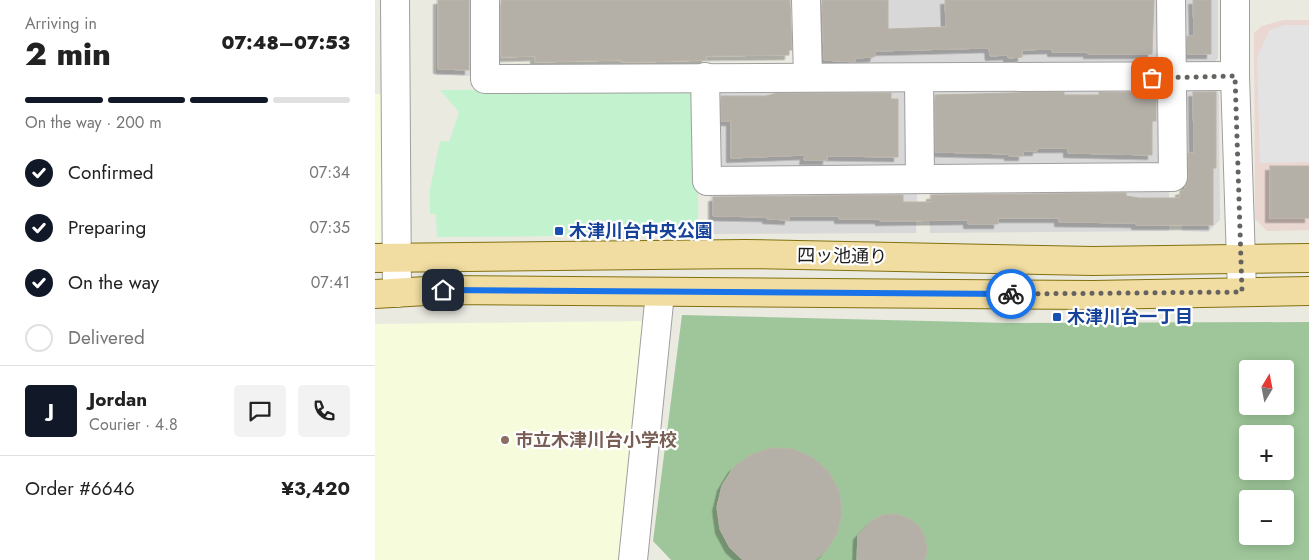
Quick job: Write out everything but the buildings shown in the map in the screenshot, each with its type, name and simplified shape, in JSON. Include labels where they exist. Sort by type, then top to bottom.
[{"type":"main road","name":"四ッ池通り","points":[[386,257],[746,254],[1093,261],[1309,258]]},
{"type":"main road","name":"四ッ池通り","points":[[386,293],[443,290],[1093,295],[1309,291]]},
{"type":"street","points":[[386,293],[385,80],[395,0]]},
{"type":"street","points":[[485,0],[485,79],[808,77],[919,79],[1171,78],[1235,76]]},
{"type":"street","points":[[806,0],[808,77]]},
{"type":"street","points":[[705,78],[707,181],[1173,177],[1171,0]]},
{"type":"street","points":[[1235,0],[1235,76],[1242,292]]},
{"type":"street","points":[[919,79],[920,179]]},
{"type":"street","points":[[633,560],[660,293]]},
{"type":"shaded area","points":[[436,0],[475,0],[475,76],[436,75]]},
{"type":"shaded area","points":[[817,0],[1161,0],[1161,60],[1154,67],[827,70],[817,62]]},
{"type":"shaded area","points":[[1179,0],[1218,0],[1218,58],[1210,67],[1188,67],[1179,59]]},
{"type":"shaded area","points":[[1283,20],[1309,20],[1309,230],[1267,231],[1255,219],[1254,33],[1262,26]]},
{"type":"shaded area","points":[[1284,25],[1309,25],[1309,162],[1260,163],[1257,57],[1270,30]]},
{"type":"shaded area","points":[[1188,85],[1211,85],[1219,93],[1220,220],[1208,232],[1182,231],[1180,94]]},
{"type":"shaded area","points":[[1154,86],[1162,94],[1162,162],[1155,170],[936,171],[929,162],[928,95],[936,87]]},
{"type":"shaded area","points":[[690,88],[698,96],[698,235],[437,237],[436,214],[430,214],[430,189],[440,141],[449,142],[459,112],[440,90]]},
{"type":"shaded area","points":[[723,88],[902,88],[910,95],[910,164],[904,171],[723,172],[715,163],[715,96]]},
{"type":"shaded area","points":[[375,94],[385,94],[387,241],[375,242]]},
{"type":"shaded area","points":[[914,190],[917,194],[916,233],[710,234],[710,194]]},
{"type":"shaded area","points":[[1169,190],[1169,231],[930,233],[929,192]]},
{"type":"shaded area","name":"市立木津川台小学校","points":[[643,321],[649,330],[621,560],[375,560],[375,324]]},
{"type":"green space","points":[[682,315],[1010,323],[1309,322],[1309,560],[671,560],[653,541]]},
{"type":"way so far","points":[[1011,294],[1093,295],[1242,292],[1242,236],[1235,76],[1152,78]]},
{"type":"place","name":"木津川台中央公園","points":[[559,231]]},
{"type":"place","name":"木津川台一丁目","points":[[1057,317]]},
{"type":"place","name":"市立木津川台小学校","points":[[505,440]]},
{"type":"route","points":[[443,290],[1011,294]]}]
